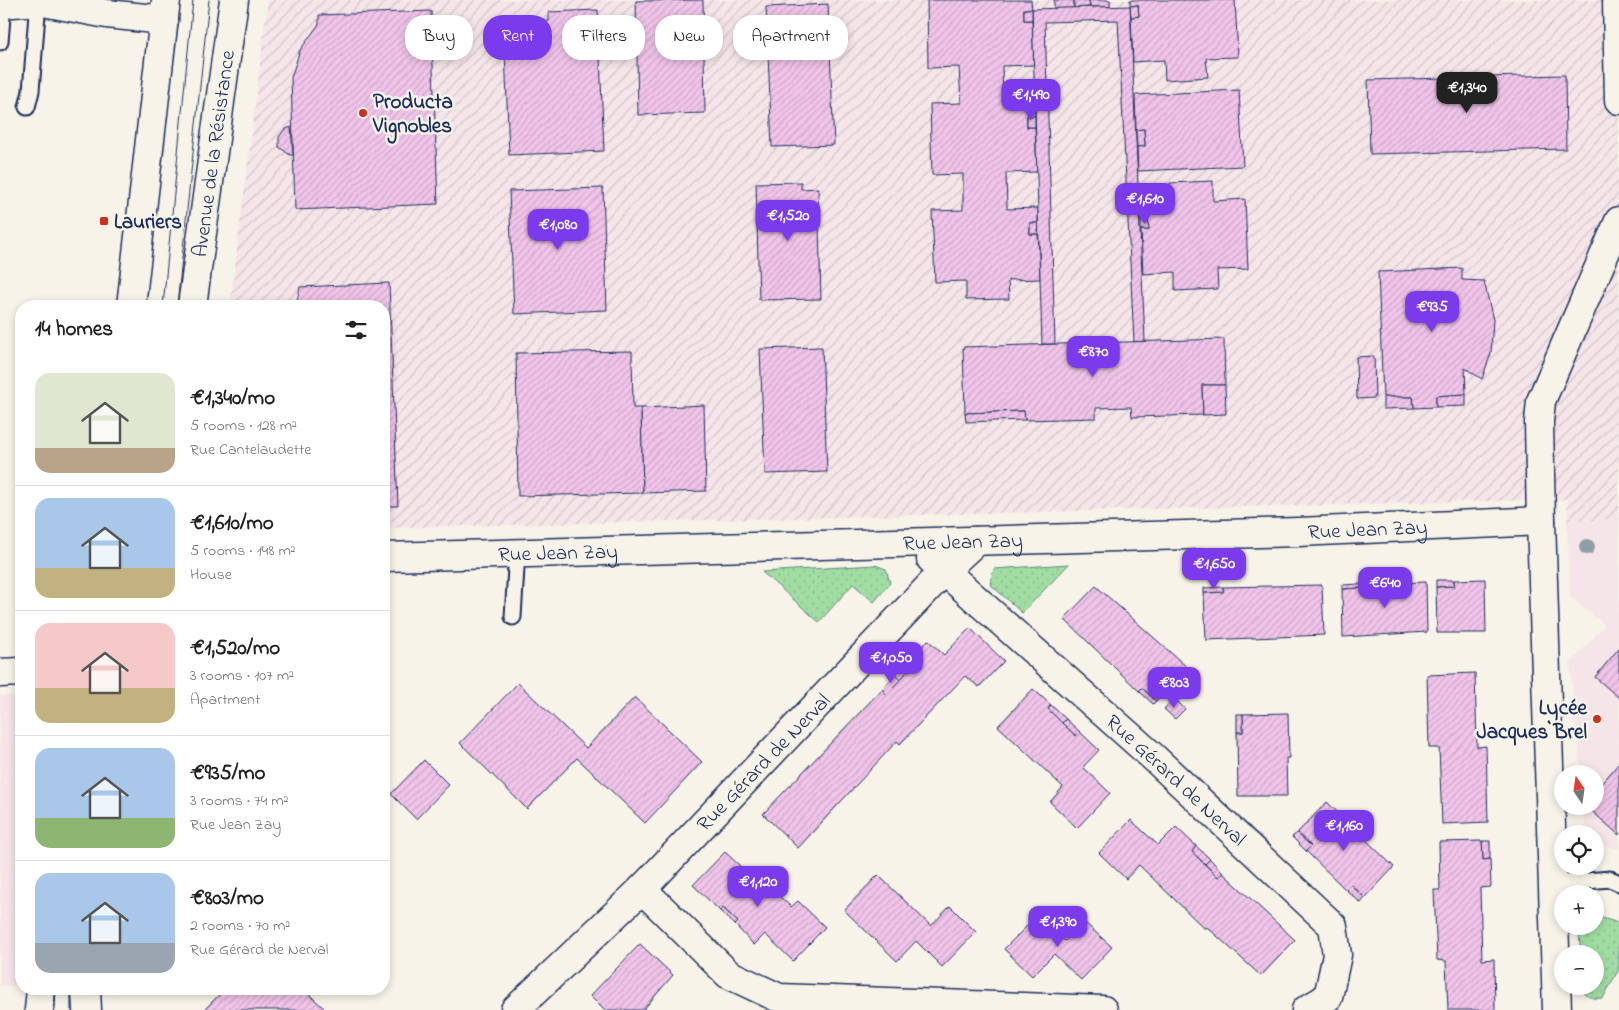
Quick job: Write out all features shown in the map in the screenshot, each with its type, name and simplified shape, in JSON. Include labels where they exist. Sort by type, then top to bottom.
[{"type":"street","name":"Avenue de la Résistance","points":[[193,300],[234,0]]},
{"type":"street","points":[[1617,0],[1619,100]]},
{"type":"street","points":[[2,5],[38,1],[107,14],[165,10],[133,300]]},
{"type":"street","points":[[1557,1010],[1539,422],[1541,401],[1619,221]]},
{"type":"street","name":"Rue Jean Zay","points":[[390,557],[1288,532],[1541,521]]},
{"type":"street","name":"Rue Gérard de Nerval","points":[[514,1010],[642,889],[945,570],[976,541]]},
{"type":"street","name":"Rue Gérard de Nerval","points":[[910,543],[945,570],[1159,763],[1333,926],[1337,955],[1328,997],[1306,1010]]},
{"type":"street","points":[[0,673],[15,672]]},
{"type":"street","points":[[642,889],[728,974],[779,998],[1103,1010]]},
{"type":"street","points":[[39,1010],[40,995]]},
{"type":"street","points":[[87,995],[88,1010]]},
{"type":"lane","points":[[27,107],[31,91],[38,1]]},
{"type":"lane","points":[[0,42],[2,5]]},
{"type":"lane","points":[[513,617],[517,552]]},
{"type":"lane","points":[[1552,884],[1610,879],[1619,883]]},
{"type":"shaded area","points":[[268,0],[1619,0],[1619,519],[1567,521],[1568,499],[390,528],[390,300],[231,300]]},
{"type":"shaded area","name":"Lycée Jacques Brel","points":[[1619,519],[1619,849],[1604,845],[1604,825],[1585,825],[1584,815],[1604,815],[1604,765],[1580,765],[1570,664],[1605,625],[1570,597],[1567,521]]},
{"type":"shaded area","points":[[15,695],[15,985],[0,986],[0,696]]},
{"type":"green space","points":[[1069,564],[1022,613],[990,584],[994,569]]},
{"type":"green space","points":[[875,565],[886,569],[890,583],[874,602],[853,584],[819,622],[762,572]]},
{"type":"green space","points":[[1604,919],[1619,923],[1619,969],[1603,998],[1589,997],[1587,995],[1604,995],[1604,945],[1580,945],[1579,935],[1604,935]]},
{"type":"building","points":[[703,0],[703,15],[655,15],[655,60],[704,60],[705,113],[638,115],[637,60],[645,60],[645,15],[636,15],[636,1]]},
{"type":"building","points":[[927,0],[1031,0],[1032,9],[1024,9],[1024,20],[1032,20],[1034,65],[1002,66],[1003,101],[1034,100],[1035,116],[1027,116],[1027,127],[1035,127],[1037,172],[1006,173],[1007,209],[1038,208],[1038,223],[1030,223],[1030,234],[1038,234],[1040,279],[1008,280],[1009,299],[966,300],[966,281],[935,282],[932,211],[963,210],[963,174],[932,175],[930,104],[961,103],[959,67],[928,68]]},
{"type":"building","points":[[1054,0],[1074,0],[1074,8],[1054,9]]},
{"type":"building","points":[[1074,0],[1089,0],[1090,7],[1074,8]]},
{"type":"building","points":[[1089,0],[1110,0],[1110,7],[1090,7]]},
{"type":"building","points":[[1130,0],[1235,0],[1238,57],[1206,58],[1208,77],[1165,80],[1164,60],[1133,62],[1131,17],[1139,16],[1138,5],[1130,6]]},
{"type":"building","points":[[828,4],[828,15],[766,15],[766,7]]},
{"type":"building","points":[[1138,5],[1139,16],[1131,17],[1130,6]]},
{"type":"building","points":[[1130,6],[1145,341],[1134,342],[1118,20],[1045,22],[1055,344],[1042,344],[1032,9]]},
{"type":"building","points":[[1024,9],[1032,9],[1032,20],[1024,20]]},
{"type":"building","points":[[598,10],[598,15],[562,15],[562,60],[600,60],[604,151],[509,155],[505,60],[552,60],[552,15],[549,15],[549,12]]},
{"type":"building","name":"Producta Vignobles","points":[[431,11],[431,15],[405,15],[405,60],[433,60],[438,204],[295,210],[291,78],[300,50],[319,24],[319,15]]},
{"type":"building","points":[[768,60],[830,60],[834,145],[772,147]]},
{"type":"building","points":[[1565,75],[1566,149],[1370,154],[1368,80]]},
{"type":"building","points":[[1239,90],[1243,166],[1138,171],[1137,147],[1145,146],[1144,129],[1136,130],[1135,95]]},
{"type":"building","points":[[1027,116],[1035,116],[1035,127],[1027,127]]},
{"type":"building","points":[[291,127],[293,155],[279,147],[279,137],[284,130]]},
{"type":"building","points":[[1144,129],[1145,146],[1137,147],[1136,130]]},
{"type":"building","points":[[1213,181],[1213,201],[1245,199],[1248,269],[1217,270],[1218,289],[1175,291],[1175,272],[1143,274],[1141,230],[1149,230],[1148,219],[1141,219],[1140,204],[1171,203],[1170,183]]},
{"type":"building","points":[[801,182],[801,189],[818,188],[821,299],[759,300],[756,183]]},
{"type":"building","points":[[603,188],[607,310],[514,314],[509,191]]},
{"type":"building","points":[[1141,219],[1148,219],[1149,230],[1141,230]]},
{"type":"building","points":[[1030,223],[1038,223],[1038,234],[1030,234]]},
{"type":"building","points":[[1462,268],[1462,280],[1484,281],[1493,320],[1491,353],[1482,379],[1465,368],[1466,394],[1436,396],[1436,407],[1414,408],[1413,397],[1383,397],[1378,272]]},
{"type":"building","points":[[389,283],[390,300],[297,300],[300,287]]},
{"type":"building","points":[[390,308],[398,506],[390,506]]},
{"type":"building","points":[[1224,339],[1225,385],[1202,385],[1203,415],[1132,417],[1131,407],[1096,408],[1096,418],[1025,420],[1024,411],[965,413],[963,347]]},
{"type":"building","points":[[822,347],[827,472],[765,474],[760,349]]},
{"type":"building","points":[[632,351],[633,408],[641,408],[643,493],[518,496],[516,353]]},
{"type":"building","points":[[1374,356],[1375,398],[1357,399],[1356,357]]},
{"type":"building","points":[[1202,385],[1225,385],[1226,414],[1203,415]]},
{"type":"building","points":[[1466,394],[1466,406],[1436,407],[1436,396]]},
{"type":"building","points":[[1383,397],[1413,397],[1414,408],[1383,409]]},
{"type":"building","points":[[704,405],[706,491],[643,493],[641,408]]},
{"type":"building","points":[[1024,411],[1025,420],[966,422],[965,413]]},
{"type":"building","points":[[1485,579],[1486,633],[1437,633],[1436,587],[1454,586],[1454,580]]},
{"type":"building","points":[[1436,580],[1454,580],[1454,586],[1436,587]]},
{"type":"building","points":[[1426,582],[1427,632],[1343,637],[1342,589],[1361,588],[1361,584]]},
{"type":"building","points":[[1361,584],[1361,588],[1342,589],[1342,585]]},
{"type":"building","points":[[1322,585],[1324,635],[1206,640],[1204,593],[1223,592],[1223,587]]},
{"type":"building","points":[[1096,586],[1188,668],[1156,701],[1142,688],[1139,691],[1064,619]]},
{"type":"building","points":[[1223,587],[1223,592],[1204,593],[1204,588]]},
{"type":"building","points":[[970,628],[1004,661],[979,687],[965,676],[900,744],[897,741],[798,848],[763,814],[882,689],[886,694],[900,680],[912,666],[908,662],[928,640],[944,655]]},
{"type":"building","points":[[1619,648],[1619,698],[1595,677]]},
{"type":"building","points":[[908,662],[912,666],[900,680],[895,675]]},
{"type":"building","points":[[1475,673],[1477,747],[1486,746],[1488,822],[1442,824],[1439,748],[1429,748],[1427,675]]},
{"type":"building","points":[[895,675],[900,680],[886,694],[882,689]]},
{"type":"building","points":[[518,683],[586,748],[635,697],[702,762],[645,823],[577,758],[527,809],[460,743]]},
{"type":"building","points":[[1142,688],[1156,701],[1153,704],[1139,691]]},
{"type":"building","points":[[1033,689],[1051,705],[1048,709],[1076,736],[1080,732],[1099,750],[1083,767],[1110,793],[1077,828],[1050,802],[1063,787],[998,726]]},
{"type":"building","points":[[1174,698],[1185,709],[1175,719],[1164,709]]},
{"type":"building","points":[[1051,705],[1066,719],[1062,723],[1048,709]]},
{"type":"building","points":[[1288,713],[1289,758],[1286,758],[1287,796],[1238,796],[1237,732],[1243,732],[1243,714]]},
{"type":"building","points":[[1237,714],[1243,714],[1243,732],[1237,732]]},
{"type":"building","points":[[1066,719],[1080,732],[1076,736],[1062,723]]},
{"type":"building","points":[[424,760],[449,785],[416,819],[391,794]]},
{"type":"building","points":[[1619,763],[1619,835],[1596,815],[1604,815],[1604,780]]},
{"type":"building","points":[[1327,802],[1394,867],[1365,898],[1351,885],[1346,890],[1306,851],[1311,846],[1297,833]]},
{"type":"building","points":[[1131,820],[1158,845],[1176,827],[1196,846],[1192,852],[1218,877],[1223,873],[1295,940],[1261,976],[1207,927],[1205,929],[1139,865],[1126,879],[1099,853]]},
{"type":"building","points":[[1297,833],[1311,846],[1306,851],[1292,837]]},
{"type":"building","points":[[1482,841],[1490,841],[1490,859],[1483,860]]},
{"type":"building","points":[[1482,841],[1483,860],[1490,859],[1491,887],[1480,888],[1482,960],[1494,959],[1495,1010],[1448,1010],[1446,961],[1437,960],[1434,890],[1440,890],[1439,842]]},
{"type":"building","points":[[1196,846],[1210,859],[1205,864],[1192,852]]},
{"type":"building","points":[[725,852],[753,878],[756,874],[791,907],[798,901],[825,927],[793,961],[765,934],[754,945],[735,925],[738,922],[723,908],[720,911],[693,885]]},
{"type":"building","points":[[1210,859],[1223,873],[1218,877],[1205,864]]},
{"type":"building","points":[[878,875],[931,926],[950,906],[976,932],[942,967],[916,941],[897,961],[844,910]]},
{"type":"building","points":[[1351,885],[1365,898],[1361,903],[1346,890]]},
{"type":"building","points":[[723,908],[738,922],[735,925],[720,911]]},
{"type":"building","points":[[1038,915],[1065,941],[1084,922],[1112,947],[1081,980],[1054,954],[1032,976],[1004,949]]},
{"type":"building","points":[[640,944],[673,975],[643,1010],[604,1010],[590,996]]},
{"type":"building","points":[[219,995],[310,995],[326,1010],[204,1010]]},
{"type":"tram line","points":[[164,300],[193,0]]},
{"type":"tram line","points":[[178,300],[209,0]]},
{"type":"tram line","points":[[55,1010],[56,995]]},
{"type":"tram line","points":[[71,995],[71,1010]]},
{"type":"place","name":"Producta Vignobles","points":[[363,113]]},
{"type":"place","name":"Lauriers","points":[[104,221]]},
{"type":"place","name":"Lycée Jacques Brel","points":[[1597,719]]}]
